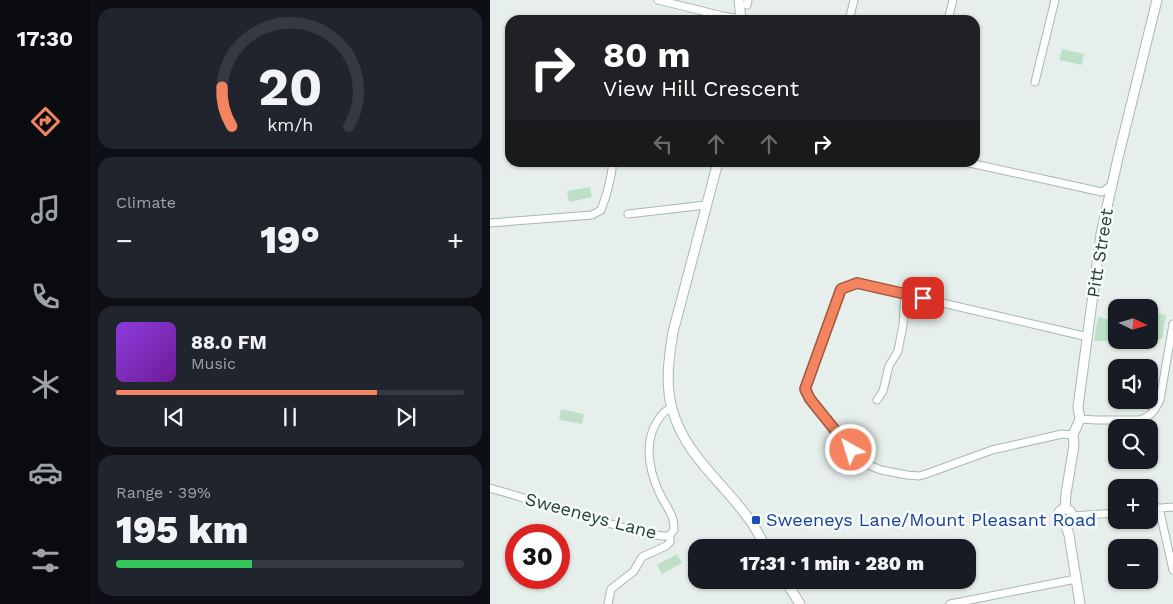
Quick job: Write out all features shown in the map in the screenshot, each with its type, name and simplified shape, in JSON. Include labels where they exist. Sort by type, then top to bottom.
[{"type":"street","points":[[658,0],[719,15]]},
{"type":"street","points":[[850,15],[854,0]]},
{"type":"street","points":[[949,15],[953,0]]},
{"type":"street","points":[[1035,82],[1056,0]]},
{"type":"street","name":"Pitt Street","points":[[1080,604],[1068,535],[1066,494],[1074,445],[1073,435],[1080,419],[1078,407],[1101,234],[1157,0]]},
{"type":"street","points":[[742,15],[745,2]]},
{"type":"street","points":[[980,165],[1102,192],[1112,185]]},
{"type":"street","points":[[490,223],[592,215],[601,210],[606,198],[612,167]]},
{"type":"street","points":[[717,167],[673,332],[669,355],[669,394],[682,434],[690,448],[746,514],[761,539]]},
{"type":"street","points":[[628,214],[706,205]]},
{"type":"street","points":[[1073,435],[1062,434],[992,450],[919,476],[881,470],[861,462],[810,399],[805,389],[841,289],[857,283],[1088,337]]},
{"type":"street","points":[[878,400],[883,391],[889,366],[898,350],[903,325],[905,294]]},
{"type":"street","points":[[1080,419],[1139,420],[1152,414],[1160,400],[1173,324]]},
{"type":"street","name":"Sweeneys Lane","points":[[490,488],[645,534],[669,536],[674,530],[675,521],[658,490],[648,453],[656,422],[662,413],[672,408]]},
{"type":"street","points":[[1173,507],[1159,508],[1173,570]]},
{"type":"street","points":[[1068,516],[1108,514]]},
{"type":"street","points":[[608,604],[611,589],[634,571],[642,557],[666,546],[670,542],[669,536]]},
{"type":"street","points":[[950,604],[1076,579]]},
{"type":"street","points":[[791,589],[800,604]]},
{"type":"green space","points":[[1062,49],[1084,54],[1082,65],[1059,60]]},
{"type":"green space","points":[[590,187],[592,197],[569,202],[567,191]]},
{"type":"green space","points":[[1158,313],[1166,315],[1162,339],[1158,339]]},
{"type":"green space","points":[[1098,317],[1108,319],[1108,341],[1094,341]]},
{"type":"green space","points":[[561,409],[584,414],[582,424],[559,420]]},
{"type":"green space","points":[[677,554],[682,563],[662,574],[657,565]]},
{"type":"place","name":"Sweeneys Lane/Mount Pleasant Road","points":[[756,520]]},
{"type":"route","points":[[851,450],[810,399],[805,389],[841,289],[857,283],[923,298]]}]
